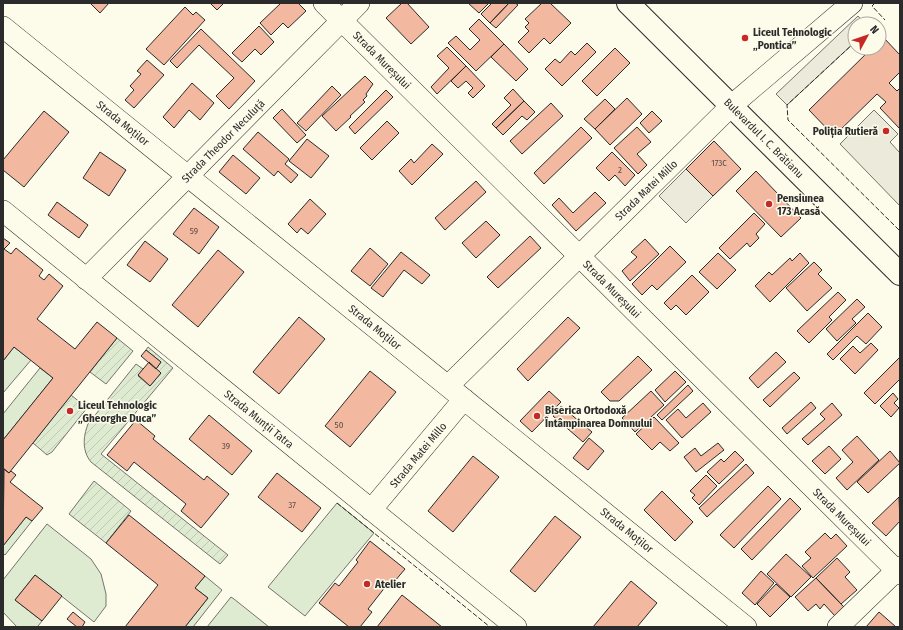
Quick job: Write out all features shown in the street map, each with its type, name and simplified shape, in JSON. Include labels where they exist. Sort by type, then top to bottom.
[{"type":"main road","name":"Bulevardul I. C. Brătianu","points":[[628,3],[900,274]]},
{"type":"street","name":"Strada Mureșului","points":[[324,3],[899,571]]},
{"type":"street","name":"Strada Theodor Neculuță","points":[[86,279],[359,3]]},
{"type":"street","name":"Strada Matei Millo","points":[[448,386],[731,106],[852,3]]},
{"type":"street","name":"Strada Moților","points":[[3,27],[746,627]]},
{"type":"street","name":"Strada Munții Tatra","points":[[3,211],[516,627]]},
{"type":"street","name":"Strada Matei Millo","points":[[371,510],[464,399]]},
{"type":"street","points":[[838,627],[899,571]]},
{"type":"green space","points":[[117,338],[133,351],[106,384],[90,372]]},
{"type":"green space","points":[[14,347],[31,360],[3,393],[3,361]]},
{"type":"green space","points":[[148,347],[173,368],[101,454],[228,555],[220,564],[91,462],[86,453],[84,439],[88,424],[136,364],[143,369],[138,376],[150,386],[161,373],[156,369],[161,362],[146,350]]},
{"type":"green space","points":[[40,368],[53,378],[3,440],[3,414]]},
{"type":"green space","points":[[71,395],[87,408],[52,452],[47,455],[33,443]]},
{"type":"green space","points":[[94,481],[131,511],[106,543],[69,514]]},
{"type":"green space","points":[[337,503],[374,533],[305,616],[268,587]]},
{"type":"green space","points":[[26,517],[32,521],[5,555],[3,553],[3,546]]},
{"type":"green space","points":[[47,524],[91,559],[101,574],[106,594],[106,606],[94,622],[35,575],[15,600],[42,621],[38,626],[40,627],[17,627],[3,612],[3,580]]},
{"type":"green space","points":[[205,576],[222,590],[193,627],[185,627],[208,598],[195,588]]},
{"type":"green space","points":[[231,597],[234,599],[269,627],[207,627]]},
{"type":"shaded area","points":[[847,26],[847,49],[787,105],[776,94]]},
{"type":"shaded area","points":[[874,110],[898,134],[890,142],[900,153],[900,206],[840,144]]},
{"type":"shaded area","points":[[686,169],[713,196],[686,223],[659,196]]},
{"type":"building","points":[[90,3],[109,3],[100,13]]},
{"type":"building","points":[[210,3],[224,3],[217,10]]},
{"type":"building","points":[[281,3],[298,3],[306,11],[288,28],[283,23],[271,35],[260,23]]},
{"type":"building","points":[[402,3],[407,3],[429,27],[411,44],[386,18]]},
{"type":"building","points":[[468,3],[489,3],[479,13]]},
{"type":"building","points":[[492,3],[509,3],[490,23],[481,14]]},
{"type":"building","points":[[509,3],[515,3],[518,5],[496,28],[490,23]]},
{"type":"building","points":[[542,3],[550,3],[571,23],[550,44],[544,38],[529,53],[518,42],[529,31],[525,27],[529,23],[525,19]]},
{"type":"building","points":[[185,7],[193,15],[196,12],[205,20],[164,65],[146,49]]},
{"type":"building","points":[[479,19],[504,44],[476,71],[448,43],[456,36],[470,50],[480,40],[469,29]]},
{"type":"building","points":[[259,26],[274,42],[261,55],[255,49],[242,62],[232,53]]},
{"type":"building","points":[[201,29],[255,81],[229,109],[216,96],[234,78],[199,45],[177,68],[170,61]]},
{"type":"building","points":[[887,41],[900,55],[900,72],[889,83],[897,91],[900,88],[900,129],[880,108],[886,102],[877,94],[834,136],[809,110],[864,56],[887,56]]},
{"type":"building","points":[[587,43],[596,52],[562,86],[545,69],[555,59],[560,63],[571,51],[575,55]]},
{"type":"building","points":[[504,44],[528,69],[516,81],[491,57]]},
{"type":"building","points":[[447,47],[466,66],[437,94],[431,87],[449,68],[437,56]]},
{"type":"building","points":[[615,48],[630,63],[597,96],[582,81]]},
{"type":"building","points":[[147,60],[164,75],[134,108],[125,100],[134,90],[130,86],[141,74],[137,71]]},
{"type":"building","points":[[466,66],[485,86],[473,98],[468,93],[473,88],[466,81],[458,88],[451,81]]},
{"type":"building","points":[[365,76],[373,84],[366,94],[367,96],[363,100],[365,102],[336,131],[322,116]]},
{"type":"building","points":[[192,83],[214,103],[200,120],[189,110],[174,128],[163,117]]},
{"type":"building","points":[[332,86],[341,95],[306,131],[297,123]]},
{"type":"building","points":[[513,89],[524,101],[496,128],[492,124],[511,105],[504,98]]},
{"type":"building","points":[[386,90],[393,97],[355,134],[349,127]]},
{"type":"building","points":[[627,98],[642,114],[610,145],[595,129]]},
{"type":"building","points":[[605,99],[615,109],[595,129],[584,119]]},
{"type":"building","points":[[524,101],[535,112],[527,120],[522,116],[503,135],[496,128]]},
{"type":"building","points":[[551,103],[563,116],[522,154],[510,141]]},
{"type":"building","points":[[282,109],[306,135],[297,143],[273,118]]},
{"type":"building","points":[[44,111],[69,132],[24,187],[3,170],[3,160]]},
{"type":"building","points":[[652,111],[662,121],[649,133],[640,123]]},
{"type":"building","points":[[387,121],[399,133],[372,160],[360,148]]},
{"type":"building","points":[[581,127],[592,138],[544,184],[534,173]]},
{"type":"building","points":[[637,127],[651,142],[637,154],[647,165],[638,174],[614,148]]},
{"type":"building","points":[[258,132],[289,159],[285,164],[298,175],[291,183],[278,171],[274,176],[243,149]]},
{"type":"building","points":[[307,139],[329,156],[311,178],[289,161]]},
{"type":"building","points":[[714,141],[741,169],[713,196],[686,169]]},
{"type":"building","points":[[432,144],[443,154],[412,185],[399,171],[411,159],[414,163]]},
{"type":"building","points":[[100,152],[126,170],[109,196],[83,178]]},
{"type":"building","points":[[612,152],[635,175],[625,186],[615,175],[609,181],[596,168]]},
{"type":"building","points":[[233,155],[260,178],[246,194],[219,172]]},
{"type":"building","name":"Pensiunea 173 Acasă","points":[[756,171],[801,218],[781,237],[736,191]]},
{"type":"building","points":[[476,181],[486,192],[445,230],[435,218]]},
{"type":"building","points":[[595,192],[606,203],[576,231],[552,205],[559,198],[573,213]]},
{"type":"building","points":[[310,199],[326,214],[308,234],[301,228],[297,233],[288,224]]},
{"type":"building","points":[[57,202],[88,225],[79,238],[48,215]]},
{"type":"building","points":[[194,208],[219,227],[199,254],[173,234]]},
{"type":"building","points":[[754,213],[765,224],[756,234],[759,238],[750,247],[747,243],[730,259],[719,248]]},
{"type":"building","points":[[486,221],[500,235],[476,258],[462,243]]},
{"type":"building","points":[[530,236],[541,248],[498,288],[487,277]]},
{"type":"building","points":[[3,238],[10,243],[4,249],[11,254],[16,248],[43,270],[39,276],[44,280],[49,274],[63,286],[37,319],[75,349],[97,322],[117,338],[9,473],[3,468],[3,440],[53,378],[14,347],[3,361]]},
{"type":"building","points":[[645,239],[659,254],[630,281],[622,271],[637,257],[631,252]]},
{"type":"building","points":[[145,241],[168,259],[150,282],[127,265]]},
{"type":"building","points":[[670,246],[686,262],[657,290],[652,285],[642,295],[632,284]]},
{"type":"building","points":[[370,248],[388,264],[370,286],[351,271]]},
{"type":"building","points":[[218,250],[244,272],[198,327],[172,305]]},
{"type":"building","points":[[401,252],[430,275],[422,284],[404,270],[383,297],[371,288]]},
{"type":"building","points":[[718,253],[736,270],[717,289],[699,272]]},
{"type":"building","points":[[800,253],[809,263],[770,302],[755,286],[769,272],[772,275],[790,258],[792,261]]},
{"type":"building","points":[[814,262],[822,270],[818,274],[832,288],[807,311],[786,288]]},
{"type":"building","points":[[692,275],[709,292],[686,315],[676,305],[671,310],[664,303]]},
{"type":"building","points":[[838,292],[846,300],[829,317],[832,320],[809,343],[797,331]]},
{"type":"building","points":[[857,299],[865,307],[852,319],[856,323],[837,341],[826,329]]},
{"type":"building","points":[[868,313],[882,327],[866,344],[857,336],[833,360],[827,354]]},
{"type":"building","points":[[299,317],[325,339],[279,394],[253,372]]},
{"type":"building","points":[[568,317],[580,328],[528,381],[517,369]]},
{"type":"building","points":[[871,343],[878,350],[855,374],[840,359],[853,346],[860,353]]},
{"type":"building","points":[[146,350],[161,362],[156,369],[141,356]]},
{"type":"building","points":[[776,352],[786,362],[758,388],[749,378]]},
{"type":"building","points":[[638,356],[652,370],[619,401],[610,401],[601,392]]},
{"type":"building","points":[[900,357],[900,379],[875,404],[864,393]]},
{"type":"building","points":[[149,362],[161,373],[150,386],[138,375]]},
{"type":"building","points":[[370,371],[396,392],[350,447],[325,426]]},
{"type":"building","points":[[675,371],[686,382],[665,402],[655,390]]},
{"type":"building","points":[[794,372],[800,378],[770,407],[763,400]]},
{"type":"building","points":[[688,385],[693,391],[662,420],[657,415]]},
{"type":"building","points":[[549,391],[561,402],[532,432],[520,421]]},
{"type":"building","points":[[651,391],[664,405],[635,432],[622,418]]},
{"type":"building","points":[[893,393],[898,399],[894,403],[899,408],[891,417],[880,406]]},
{"type":"building","points":[[811,402],[816,408],[787,434],[782,428]]},
{"type":"building","points":[[703,403],[711,412],[682,438],[666,420],[678,409],[686,418]]},
{"type":"building","points":[[832,403],[842,415],[808,445],[802,439],[825,419],[820,414]]},
{"type":"building","points":[[561,406],[592,432],[583,442],[553,416]]},
{"type":"building","points":[[209,415],[252,451],[232,475],[189,439]]},
{"type":"building","points":[[654,417],[679,443],[670,451],[660,442],[652,450],[636,434]]},
{"type":"building","points":[[136,420],[155,436],[153,439],[204,480],[207,476],[229,494],[201,528],[181,511],[186,504],[134,462],[127,471],[107,455]]},
{"type":"building","points":[[857,436],[879,460],[847,490],[836,478],[853,462],[842,450]]},
{"type":"building","points":[[589,438],[604,451],[588,470],[573,458]]},
{"type":"building","points":[[718,443],[724,450],[696,472],[684,457],[695,448],[701,456]]},
{"type":"building","points":[[829,446],[841,459],[825,474],[812,461]]},
{"type":"building","points":[[735,451],[744,460],[719,484],[707,472],[721,459],[724,462]]},
{"type":"building","points":[[890,451],[900,463],[868,493],[857,482]]},
{"type":"building","points":[[473,456],[499,477],[453,532],[428,511]]},
{"type":"building","points":[[746,464],[754,473],[707,517],[699,508]]},
{"type":"building","points":[[4,469],[9,473],[11,471],[16,475],[10,482],[43,508],[32,521],[26,517],[3,546]]},
{"type":"building","points":[[277,473],[321,508],[302,532],[258,497]]},
{"type":"building","points":[[706,475],[717,486],[699,505],[692,498],[695,495],[690,491]]},
{"type":"building","points":[[768,486],[781,499],[734,548],[720,535]]},
{"type":"building","points":[[662,491],[693,522],[675,541],[644,510]]},
{"type":"building","points":[[899,497],[900,521],[886,536],[872,523]]},
{"type":"building","points":[[790,498],[801,509],[752,560],[741,549]]},
{"type":"building","points":[[129,515],[205,576],[195,588],[208,598],[185,627],[125,627],[158,585],[106,543]]},
{"type":"building","points":[[555,516],[581,537],[535,592],[510,571]]},
{"type":"building","points":[[825,533],[831,539],[836,534],[847,546],[813,578],[802,566],[811,558],[805,552]]},
{"type":"building","name":"Atelier","points":[[370,541],[405,569],[389,588],[386,586],[368,609],[372,612],[360,627],[349,627],[319,603],[335,583],[339,586],[358,562],[356,560]]},
{"type":"building","points":[[786,554],[811,577],[791,597],[767,574]]},
{"type":"building","points":[[837,558],[850,572],[845,577],[857,590],[841,604],[816,578]]},
{"type":"building","points":[[761,571],[774,583],[755,605],[742,593]]},
{"type":"building","points":[[35,575],[62,596],[42,621],[15,600]]},
{"type":"building","points":[[816,578],[844,607],[835,616],[824,604],[820,609],[816,604],[808,611],[795,597]]},
{"type":"building","points":[[631,581],[657,603],[637,627],[593,627]]},
{"type":"building","points":[[776,584],[790,597],[770,617],[757,604]]},
{"type":"building","points":[[402,595],[442,627],[377,627]]},
{"type":"building","points":[[73,612],[85,622],[82,627],[77,627],[67,619]]},
{"type":"building","points":[[879,612],[896,627],[866,627]]},
{"type":"fence","points":[[875,3],[872,6],[881,16]]},
{"type":"fence","points":[[847,49],[787,105],[788,120],[900,231]]},
{"type":"fence","points":[[337,503],[490,627]]},
{"type":"place","name":"Liceul Tehnologic „Pontica”","points":[[745,38]]},
{"type":"place","name":"Poliția Rutieră","points":[[886,131]]},
{"type":"place","name":"Pensiunea 173 Acasă","points":[[769,204]]},
{"type":"place","name":"Liceul Tehnologic „Gheorghe Duca”","points":[[70,411]]},
{"type":"place","name":"Biserica Ortodoxă Întâmpinarea Domnului","points":[[537,416]]},
{"type":"place","name":"Atelier","points":[[367,584]]}]
